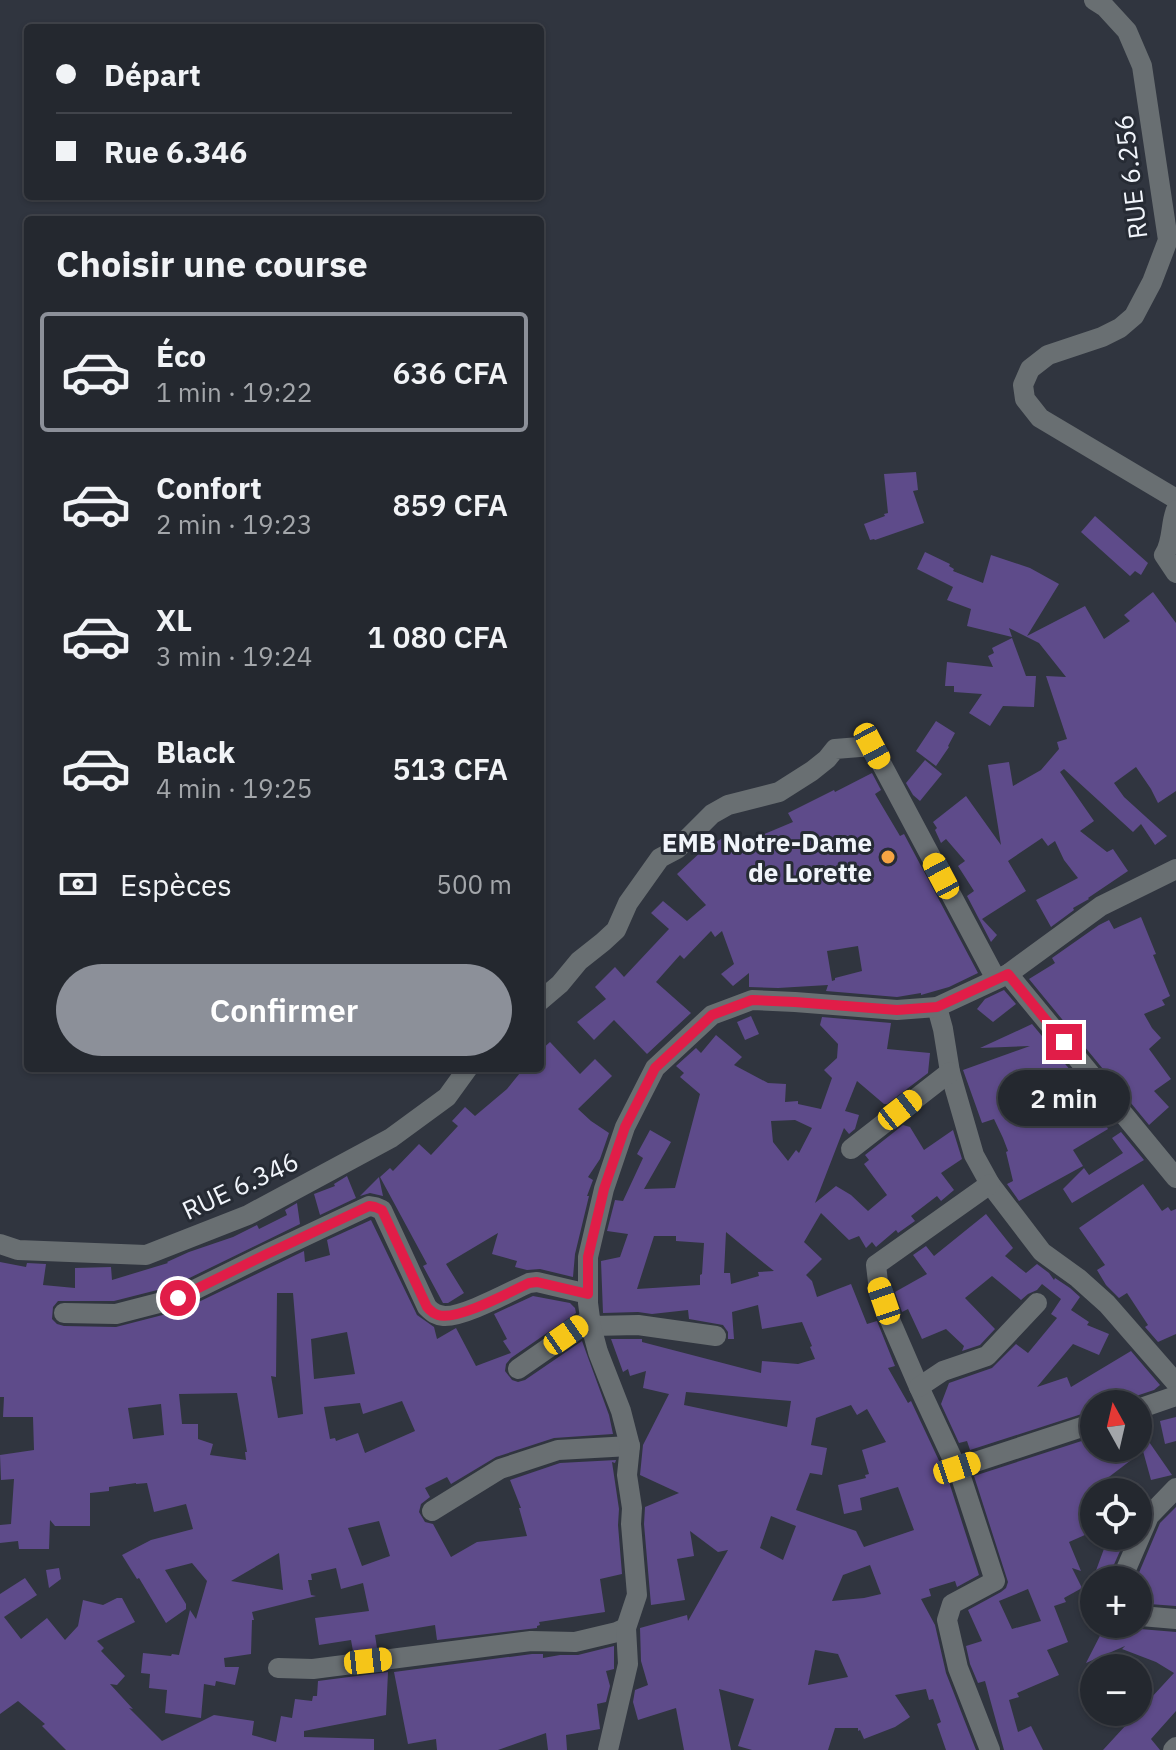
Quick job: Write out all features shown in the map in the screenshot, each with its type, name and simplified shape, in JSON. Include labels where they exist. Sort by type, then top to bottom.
[{"type":"street","name":"RUE 6.256","points":[[1094,0],[1105,7],[1127,31],[1142,66],[1168,240],[1152,282],[1134,316],[1102,337],[1048,355],[1030,369],[1023,385],[1025,399],[1040,418],[1176,499]]},
{"type":"street","points":[[1176,510],[1164,555],[1176,573]]},
{"type":"street","points":[[544,998],[579,961],[616,930],[628,903],[660,858],[677,849],[712,814],[728,805],[779,792],[812,771],[835,749],[872,746],[1002,976],[1176,1178]]},
{"type":"street","points":[[608,1750],[628,1664],[626,1628],[637,1595],[627,1475],[630,1446],[591,1322],[588,1257],[604,1189],[625,1127],[655,1068],[712,1015],[752,1000],[897,1010],[937,1007],[1002,976],[1101,906],[1176,869]]},
{"type":"street","points":[[937,1007],[950,1072],[974,1155],[990,1184],[1042,1252],[1107,1304],[1176,1383]]},
{"type":"street","name":"RUE 6.346","points":[[0,1244],[18,1250],[146,1255],[248,1215],[391,1138],[447,1097],[465,1072]]},
{"type":"street","points":[[851,1149],[950,1072]]},
{"type":"street","points":[[990,1184],[876,1265],[886,1307],[957,1468],[995,1581],[952,1604],[947,1620],[958,1668],[990,1750]]},
{"type":"street","points":[[64,1313],[116,1314],[178,1298],[369,1206],[382,1210],[427,1307],[434,1314],[447,1316],[463,1313],[529,1283],[537,1282],[588,1294]]},
{"type":"street","points":[[919,1387],[943,1371],[987,1356],[1037,1303]]},
{"type":"street","points":[[518,1369],[591,1322],[716,1336]]},
{"type":"street","points":[[1152,1404],[1176,1396]]},
{"type":"street","points":[[957,1468],[1080,1428]]},
{"type":"street","points":[[432,1511],[500,1469],[558,1450],[630,1446]]},
{"type":"street","points":[[1127,1566],[1149,1516],[1176,1488]]},
{"type":"street","points":[[1152,1617],[1176,1619]]},
{"type":"street","points":[[278,1668],[313,1669],[531,1641],[575,1642],[626,1628]]},
{"type":"building","points":[[916,472],[918,490],[913,491],[924,523],[870,540],[864,524],[888,513],[884,474]]},
{"type":"building","points":[[1095,516],[1148,563],[1141,575],[1135,571],[1130,576],[1081,532]]},
{"type":"building","points":[[925,552],[950,564],[953,571],[983,583],[991,555],[1030,568],[1059,584],[1027,636],[1085,606],[1104,639],[1130,621],[1124,615],[1153,592],[1176,623],[1176,791],[1158,803],[1136,767],[1114,783],[1124,797],[1167,836],[1155,845],[1141,824],[1133,832],[1064,769],[1060,772],[1094,821],[1080,831],[1107,852],[1113,849],[1128,871],[1073,908],[1051,927],[1036,900],[1078,878],[1055,841],[1048,846],[1042,838],[1008,861],[1026,891],[982,919],[997,935],[991,942],[967,896],[974,891],[958,866],[965,861],[946,839],[941,843],[933,822],[966,796],[1001,845],[988,765],[1009,762],[1013,786],[1041,770],[1059,749],[1057,742],[1067,739],[1046,676],[1066,677],[1039,643],[1009,628],[1012,637],[967,626],[971,609],[947,600],[953,587],[917,569]]},
{"type":"building","points":[[1012,638],[1026,676],[1036,676],[1034,707],[1003,706],[990,726],[969,713],[982,694],[954,692],[954,686],[945,686],[947,662],[993,667],[988,656],[994,653],[992,648]]},
{"type":"building","points":[[936,721],[955,733],[936,766],[916,751]]},
{"type":"building","points":[[925,760],[942,774],[920,801],[906,783]]},
{"type":"building","points":[[872,773],[881,790],[875,794],[900,836],[904,834],[978,973],[949,987],[921,995],[897,997],[826,991],[828,985],[749,987],[749,973],[733,986],[721,974],[734,964],[722,931],[715,937],[711,931],[684,959],[680,955],[656,982],[691,1013],[647,1054],[614,1020],[594,1040],[577,1022],[606,999],[595,987],[615,967],[624,977],[669,929],[651,913],[663,901],[687,921],[706,905],[677,874],[703,850],[731,833],[738,845],[793,822],[788,813]],"holes":[[[858,946],[862,971],[832,981],[827,951]]]},
{"type":"building","points":[[1141,917],[1170,996],[1162,1000],[1165,1005],[1144,1014],[1161,1038],[1149,1049],[1171,1079],[1154,1091],[1169,1107],[1149,1125],[1029,979],[1055,963],[1052,958],[1099,925],[1109,920],[1114,929]]},
{"type":"building","points":[[1004,990],[1016,1004],[993,1022],[977,1009],[985,999]]},
{"type":"building","points":[[751,1016],[759,1034],[745,1040],[737,1022]]},
{"type":"building","points":[[822,1017],[891,1023],[887,1049],[930,1053],[928,1073],[887,1104],[857,1081],[845,1111],[859,1115],[855,1129],[849,1134],[844,1128],[815,1203],[836,1186],[868,1211],[887,1195],[864,1164],[869,1160],[865,1155],[903,1125],[910,1127],[924,1150],[953,1130],[962,1159],[941,1173],[954,1190],[941,1201],[937,1196],[911,1216],[915,1221],[898,1233],[896,1230],[876,1247],[872,1242],[866,1248],[859,1236],[849,1240],[821,1213],[804,1242],[822,1259],[806,1275],[812,1281],[817,1297],[851,1284],[867,1324],[877,1321],[895,1366],[888,1368],[908,1403],[911,1401],[949,1482],[979,1575],[957,1587],[955,1581],[929,1589],[931,1596],[921,1599],[935,1625],[946,1673],[976,1750],[946,1750],[937,1724],[941,1722],[926,1689],[895,1695],[910,1717],[895,1727],[864,1739],[858,1728],[835,1728],[828,1750],[752,1750],[738,1746],[754,1699],[719,1689],[731,1750],[684,1750],[676,1708],[638,1720],[633,1702],[635,1690],[648,1685],[641,1661],[640,1628],[687,1615],[688,1621],[728,1550],[718,1552],[690,1531],[694,1556],[677,1559],[685,1600],[651,1605],[645,1507],[679,1493],[640,1475],[643,1445],[669,1394],[643,1388],[646,1371],[630,1376],[628,1369],[623,1372],[611,1339],[642,1339],[642,1342],[761,1373],[762,1361],[798,1364],[815,1359],[802,1322],[762,1329],[758,1305],[732,1312],[734,1339],[728,1339],[723,1325],[689,1319],[688,1310],[652,1314],[603,1313],[601,1261],[620,1257],[628,1234],[607,1231],[615,1200],[623,1201],[643,1158],[637,1154],[650,1130],[671,1142],[644,1189],[675,1188],[700,1094],[680,1077],[684,1073],[676,1066],[696,1048],[701,1053],[716,1035],[742,1057],[734,1065],[768,1083],[786,1084],[785,1102],[798,1101],[798,1104],[821,1109],[832,1078],[824,1070],[837,1058],[838,1044],[820,1025]],"holes":[[[795,1120],[812,1128],[799,1153],[796,1150],[788,1161],[773,1142],[771,1121]],[[726,1232],[774,1271],[758,1272],[759,1276],[731,1284],[730,1273],[724,1273]],[[654,1236],[676,1236],[676,1241],[704,1243],[700,1285],[637,1289]],[[686,1392],[791,1401],[787,1427],[684,1405]],[[851,1405],[857,1415],[867,1409],[886,1442],[862,1450],[869,1474],[865,1475],[866,1478],[838,1485],[844,1514],[862,1510],[860,1498],[898,1487],[914,1530],[864,1547],[856,1531],[796,1510],[810,1473],[822,1475],[827,1448],[811,1445],[816,1418]],[[771,1516],[796,1526],[783,1560],[760,1548]],[[870,1565],[881,1594],[832,1601],[843,1575]],[[815,1650],[838,1654],[848,1677],[808,1685]]]},
{"type":"building","points":[[1032,1024],[1100,1106],[1095,1108],[1108,1129],[1073,1150],[1083,1166],[1019,1201],[1007,1184],[1013,1181],[1003,1138],[994,1119],[982,1123],[963,1070],[1030,1046],[980,1048]]},
{"type":"building","points":[[550,1042],[580,1074],[595,1059],[612,1076],[578,1109],[609,1133],[600,1159],[588,1177],[593,1180],[575,1254],[573,1277],[515,1267],[517,1261],[492,1254],[498,1233],[446,1264],[464,1293],[443,1303],[423,1266],[427,1264],[380,1177],[390,1168],[393,1171],[419,1144],[431,1155],[458,1126],[452,1121],[465,1107],[475,1116],[507,1089],[521,1072],[544,1072],[544,1047]]},
{"type":"building","points":[[1121,1132],[1144,1160],[1072,1203],[1063,1189],[1084,1168],[1089,1175],[1123,1153],[1112,1138]]},
{"type":"building","points":[[347,1176],[356,1198],[320,1215],[314,1194],[335,1186]]},
{"type":"building","points":[[379,1177],[383,1196],[370,1193],[360,1196]]},
{"type":"building","points":[[1143,1184],[1162,1211],[1168,1207],[1171,1211],[1176,1209],[1176,1334],[1158,1342],[1145,1327],[1148,1325],[1127,1293],[1119,1298],[1106,1285],[1097,1270],[1105,1265],[1079,1228]]},
{"type":"building","points":[[297,1203],[300,1224],[173,1286],[114,1301],[58,1301],[53,1307],[52,1319],[64,1326],[116,1327],[182,1310],[304,1251],[305,1262],[330,1255],[327,1240],[371,1220],[417,1315],[434,1327],[437,1339],[456,1328],[476,1366],[511,1353],[503,1341],[507,1339],[494,1314],[533,1296],[570,1303],[576,1313],[511,1358],[505,1371],[512,1380],[525,1380],[582,1341],[613,1434],[554,1438],[496,1457],[451,1484],[447,1477],[425,1488],[430,1497],[421,1504],[419,1512],[425,1522],[433,1524],[451,1557],[477,1542],[527,1536],[510,1480],[560,1463],[616,1460],[612,1462],[619,1509],[622,1574],[600,1579],[605,1612],[539,1622],[537,1628],[437,1640],[435,1625],[375,1635],[377,1648],[353,1651],[351,1640],[319,1645],[315,1618],[369,1611],[363,1583],[341,1589],[336,1568],[311,1574],[312,1580],[308,1580],[311,1595],[316,1596],[252,1612],[251,1654],[224,1658],[225,1667],[239,1667],[235,1685],[216,1681],[215,1686],[204,1684],[201,1718],[165,1713],[167,1690],[149,1688],[150,1674],[141,1673],[143,1653],[179,1655],[190,1610],[196,1619],[207,1581],[192,1563],[165,1570],[186,1604],[186,1609],[166,1623],[122,1555],[151,1540],[193,1529],[186,1504],[154,1512],[147,1483],[109,1487],[109,1491],[90,1493],[90,1526],[55,1526],[50,1520],[49,1549],[19,1549],[18,1541],[0,1543],[0,1525],[11,1524],[14,1479],[1,1480],[0,1455],[34,1450],[33,1417],[3,1417],[4,1397],[0,1397],[0,1262],[26,1267],[27,1263],[46,1264],[43,1285],[75,1288],[75,1268],[111,1267],[112,1280],[168,1263],[257,1225],[259,1229],[287,1215],[285,1210]],"holes":[[[277,1293],[293,1293],[303,1414],[278,1418],[271,1376],[276,1377]],[[347,1332],[355,1374],[314,1379],[311,1339]],[[237,1393],[246,1460],[210,1455],[213,1444],[198,1439],[198,1424],[182,1424],[179,1394]],[[402,1401],[415,1431],[365,1453],[358,1433],[336,1441],[335,1438],[330,1439],[324,1407],[360,1403],[363,1414]],[[161,1404],[164,1435],[133,1439],[128,1408]],[[379,1521],[390,1556],[362,1566],[348,1528]],[[279,1553],[283,1590],[231,1581]]]},
{"type":"building","points":[[986,1214],[1013,1248],[1005,1256],[1026,1273],[1037,1264],[1080,1297],[1071,1310],[1089,1322],[1087,1325],[1109,1334],[1099,1355],[1073,1344],[1037,1387],[1067,1377],[1071,1387],[1131,1351],[1160,1385],[1152,1391],[1080,1390],[1080,1415],[970,1450],[967,1441],[959,1443],[941,1404],[949,1383],[992,1368],[1016,1344],[1028,1353],[1057,1318],[1051,1314],[1061,1299],[1042,1284],[1021,1300],[992,1276],[965,1298],[995,1329],[980,1345],[962,1351],[964,1346],[946,1329],[922,1339],[908,1309],[902,1312],[895,1292],[927,1274],[913,1255],[926,1246],[934,1256]]},
{"type":"building","points":[[1176,1417],[1176,1441],[1165,1444],[1160,1421]]},
{"type":"building","points":[[1080,1442],[1080,1462],[1129,1462],[1108,1478],[1080,1478],[1080,1537],[1069,1542],[1080,1569],[1072,1568],[1080,1589],[1064,1598],[1066,1602],[1054,1606],[1068,1642],[1047,1650],[1059,1675],[1017,1693],[1019,1697],[1009,1700],[1018,1732],[1031,1726],[1043,1750],[1004,1750],[985,1681],[978,1683],[970,1664],[966,1646],[982,1641],[968,1610],[1001,1592],[1008,1582],[974,1476]],"holes":[[[1028,1589],[1041,1621],[1012,1629],[999,1601]]]},
{"type":"building","points":[[1152,1446],[1172,1475],[1150,1478],[1146,1462],[1152,1462]]},
{"type":"building","points":[[1176,1507],[1176,1606],[1152,1604],[1152,1566],[1142,1566],[1149,1550],[1152,1550],[1160,1523]]},
{"type":"building","points":[[1104,1550],[1120,1551],[1113,1566],[1098,1566]]},
{"type":"building","points":[[59,1568],[61,1579],[49,1588],[46,1570]]},
{"type":"building","points":[[25,1578],[37,1595],[4,1617],[21,1639],[47,1618],[65,1640],[78,1626],[83,1600],[103,1605],[122,1598],[135,1622],[97,1641],[104,1648],[101,1651],[125,1676],[117,1685],[110,1684],[162,1741],[214,1715],[254,1721],[252,1735],[276,1742],[281,1716],[292,1718],[295,1699],[312,1701],[313,1696],[317,1696],[318,1681],[388,1672],[386,1715],[304,1731],[304,1737],[374,1739],[374,1750],[66,1750],[42,1726],[45,1724],[18,1701],[0,1714],[0,1594]]},
{"type":"building","points":[[1152,1630],[1176,1632],[1176,1711],[1151,1739],[1160,1750],[1103,1750],[1125,1726],[1152,1726],[1152,1697],[1174,1673],[1152,1660],[1152,1654],[1135,1654],[1122,1649],[1125,1646],[1107,1654],[1091,1654],[1099,1638],[1152,1638]]},
{"type":"building","points":[[614,1646],[614,1669],[606,1671],[610,1686],[606,1702],[597,1704],[600,1729],[566,1735],[567,1750],[548,1750],[546,1733],[498,1750],[437,1750],[436,1739],[408,1744],[394,1672],[532,1654],[543,1654],[543,1658],[578,1655]]},
{"type":"place","name":"EMB Notre-Dame de Lorette","points":[[888,857]]},
{"type":"route","points":[[178,1298],[369,1206],[382,1210],[427,1307],[434,1314],[447,1316],[463,1313],[529,1283],[537,1282],[588,1294],[588,1257],[604,1189],[625,1127],[655,1068],[712,1015],[752,1000],[897,1010],[937,1007],[1008,974],[1064,1042]]}]
